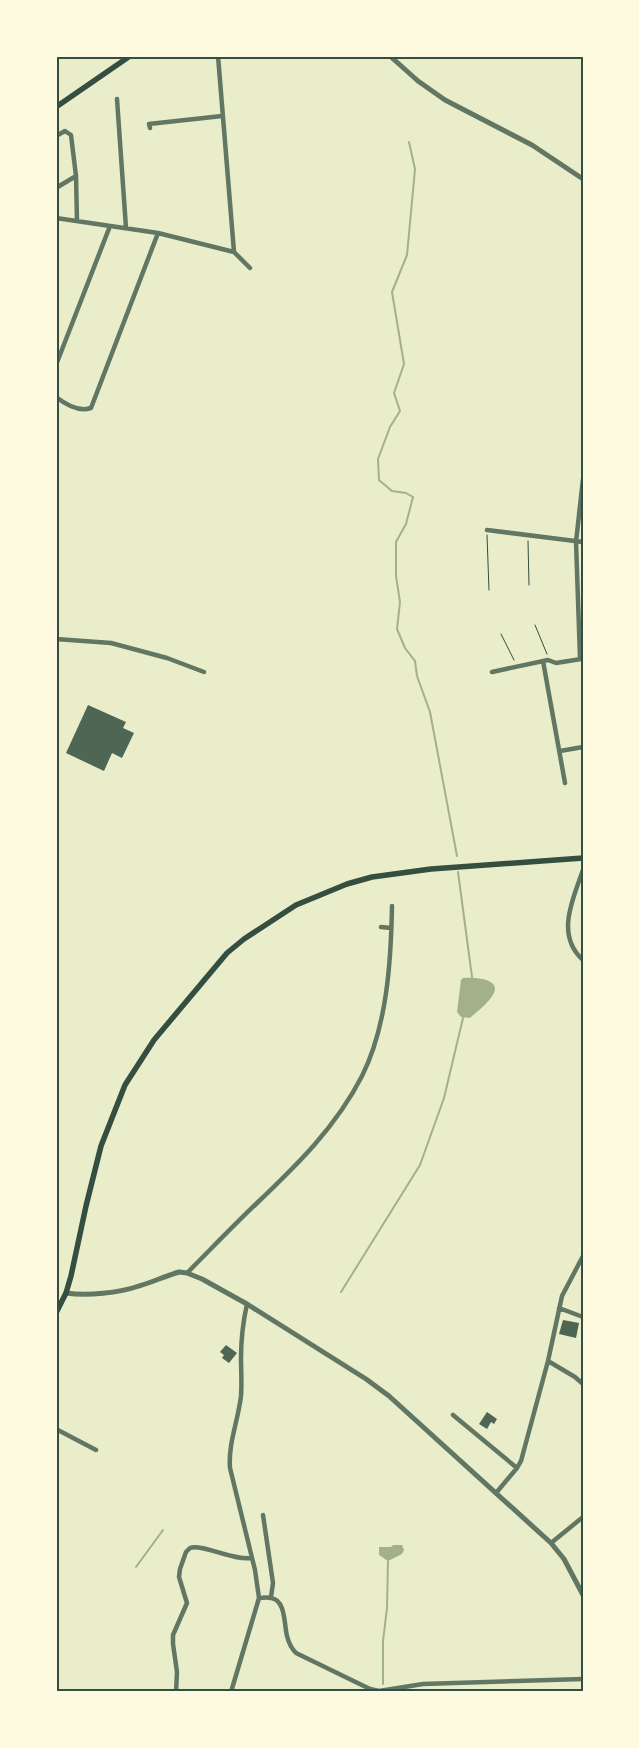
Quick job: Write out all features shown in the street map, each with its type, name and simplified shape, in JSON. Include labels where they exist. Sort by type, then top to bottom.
[{"type":"main road","points":[[56,107],[130,56]]},
{"type":"main road","points":[[56,1313],[66,1293],[74,1264],[101,1146],[125,1086],[154,1040],[228,953],[244,939],[296,905],[340,886],[372,877],[423,870],[583,858]]},
{"type":"street","points":[[218,56],[234,252]]},
{"type":"street","points":[[390,56],[418,81],[445,100],[532,144],[583,179]]},
{"type":"street","points":[[117,99],[126,228]]},
{"type":"street","points":[[150,128],[150,124],[222,116]]},
{"type":"street","points":[[56,136],[65,131],[71,135],[76,176],[77,221]]},
{"type":"street","points":[[56,188],[76,176]]},
{"type":"street","points":[[56,218],[158,233],[234,252],[250,268]]},
{"type":"street","points":[[56,365],[110,226]]},
{"type":"street","points":[[56,397],[65,404],[76,408],[86,410],[91,408],[158,233]]},
{"type":"street","points":[[492,672],[546,660],[556,663],[581,659],[576,542],[583,478]]},
{"type":"street","points":[[486,530],[583,542]]},
{"type":"street","points":[[56,639],[111,643],[167,658],[204,672]]},
{"type":"street","points":[[546,660],[565,783]]},
{"type":"street","points":[[560,751],[583,747]]},
{"type":"street","points":[[583,870],[568,916],[568,936],[572,947],[583,960]]},
{"type":"street","points":[[187,1273],[313,1148],[332,1124],[362,1075],[373,1049],[388,983],[392,906]]},
{"type":"street","points":[[381,927],[391,928]]},
{"type":"street","points":[[496,1493],[517,1468],[525,1446],[548,1360],[559,1308],[572,1276],[583,1256]]},
{"type":"street","points":[[66,1293],[80,1295],[120,1290],[137,1287],[172,1274],[187,1273],[208,1282],[247,1304],[336,1359],[389,1396],[551,1543],[564,1559],[583,1595]]},
{"type":"street","points":[[231,1692],[259,1598],[252,1558],[229,1458],[239,1416],[241,1349],[247,1304]]},
{"type":"street","points":[[559,1308],[583,1317]]},
{"type":"street","points":[[548,1360],[583,1384]]},
{"type":"street","points":[[453,1415],[517,1468]]},
{"type":"street","points":[[56,1429],[96,1450]]},
{"type":"street","points":[[263,1515],[273,1583],[271,1598]]},
{"type":"street","points":[[551,1543],[583,1517]]},
{"type":"street","points":[[176,1692],[177,1672],[173,1636],[187,1603],[179,1577],[186,1552],[193,1546],[198,1546],[226,1556],[245,1559],[252,1558]]},
{"type":"street","points":[[259,1598],[271,1598],[277,1601],[281,1607],[290,1647],[296,1653],[370,1689],[379,1691],[447,1682],[583,1679]]},
{"type":"path","points":[[486,530],[489,590]]},
{"type":"path","points":[[528,536],[529,585]]},
{"type":"path","points":[[535,625],[546,649],[546,660]]},
{"type":"path","points":[[502,634],[516,666]]},
{"type":"shaded area","points":[[463,978],[482,979],[492,983],[495,987],[488,1002],[470,1018],[461,1017],[457,1012],[461,980]]},
{"type":"shaded area","points":[[393,1545],[402,1545],[404,1550],[402,1554],[388,1561],[379,1555],[379,1547],[391,1547]]},
{"type":"building","points":[[88,705],[126,722],[123,728],[134,733],[122,758],[112,753],[104,771],[66,753]]},
{"type":"building","points":[[563,1320],[579,1323],[576,1338],[559,1334]]},
{"type":"building","points":[[226,1345],[237,1353],[229,1363],[222,1358],[224,1355],[220,1352]]},
{"type":"building","points":[[487,1412],[497,1419],[494,1424],[491,1422],[487,1429],[479,1424]]},
{"type":"waterway","points":[[409,142],[415,169],[407,255],[392,292],[404,364],[394,393],[400,411],[390,427],[378,459],[379,480],[392,491],[406,493],[413,497],[406,524],[396,542],[396,576],[400,602],[397,629],[405,648],[415,661],[417,676],[430,712],[457,856]]},
{"type":"waterway","points":[[458,872],[472,977]]},
{"type":"waterway","points":[[341,1292],[420,1165],[444,1098],[463,1018]]},
{"type":"waterway","points":[[136,1567],[163,1530]]},
{"type":"waterway","points":[[383,1684],[383,1641],[387,1608],[388,1561]]}]
